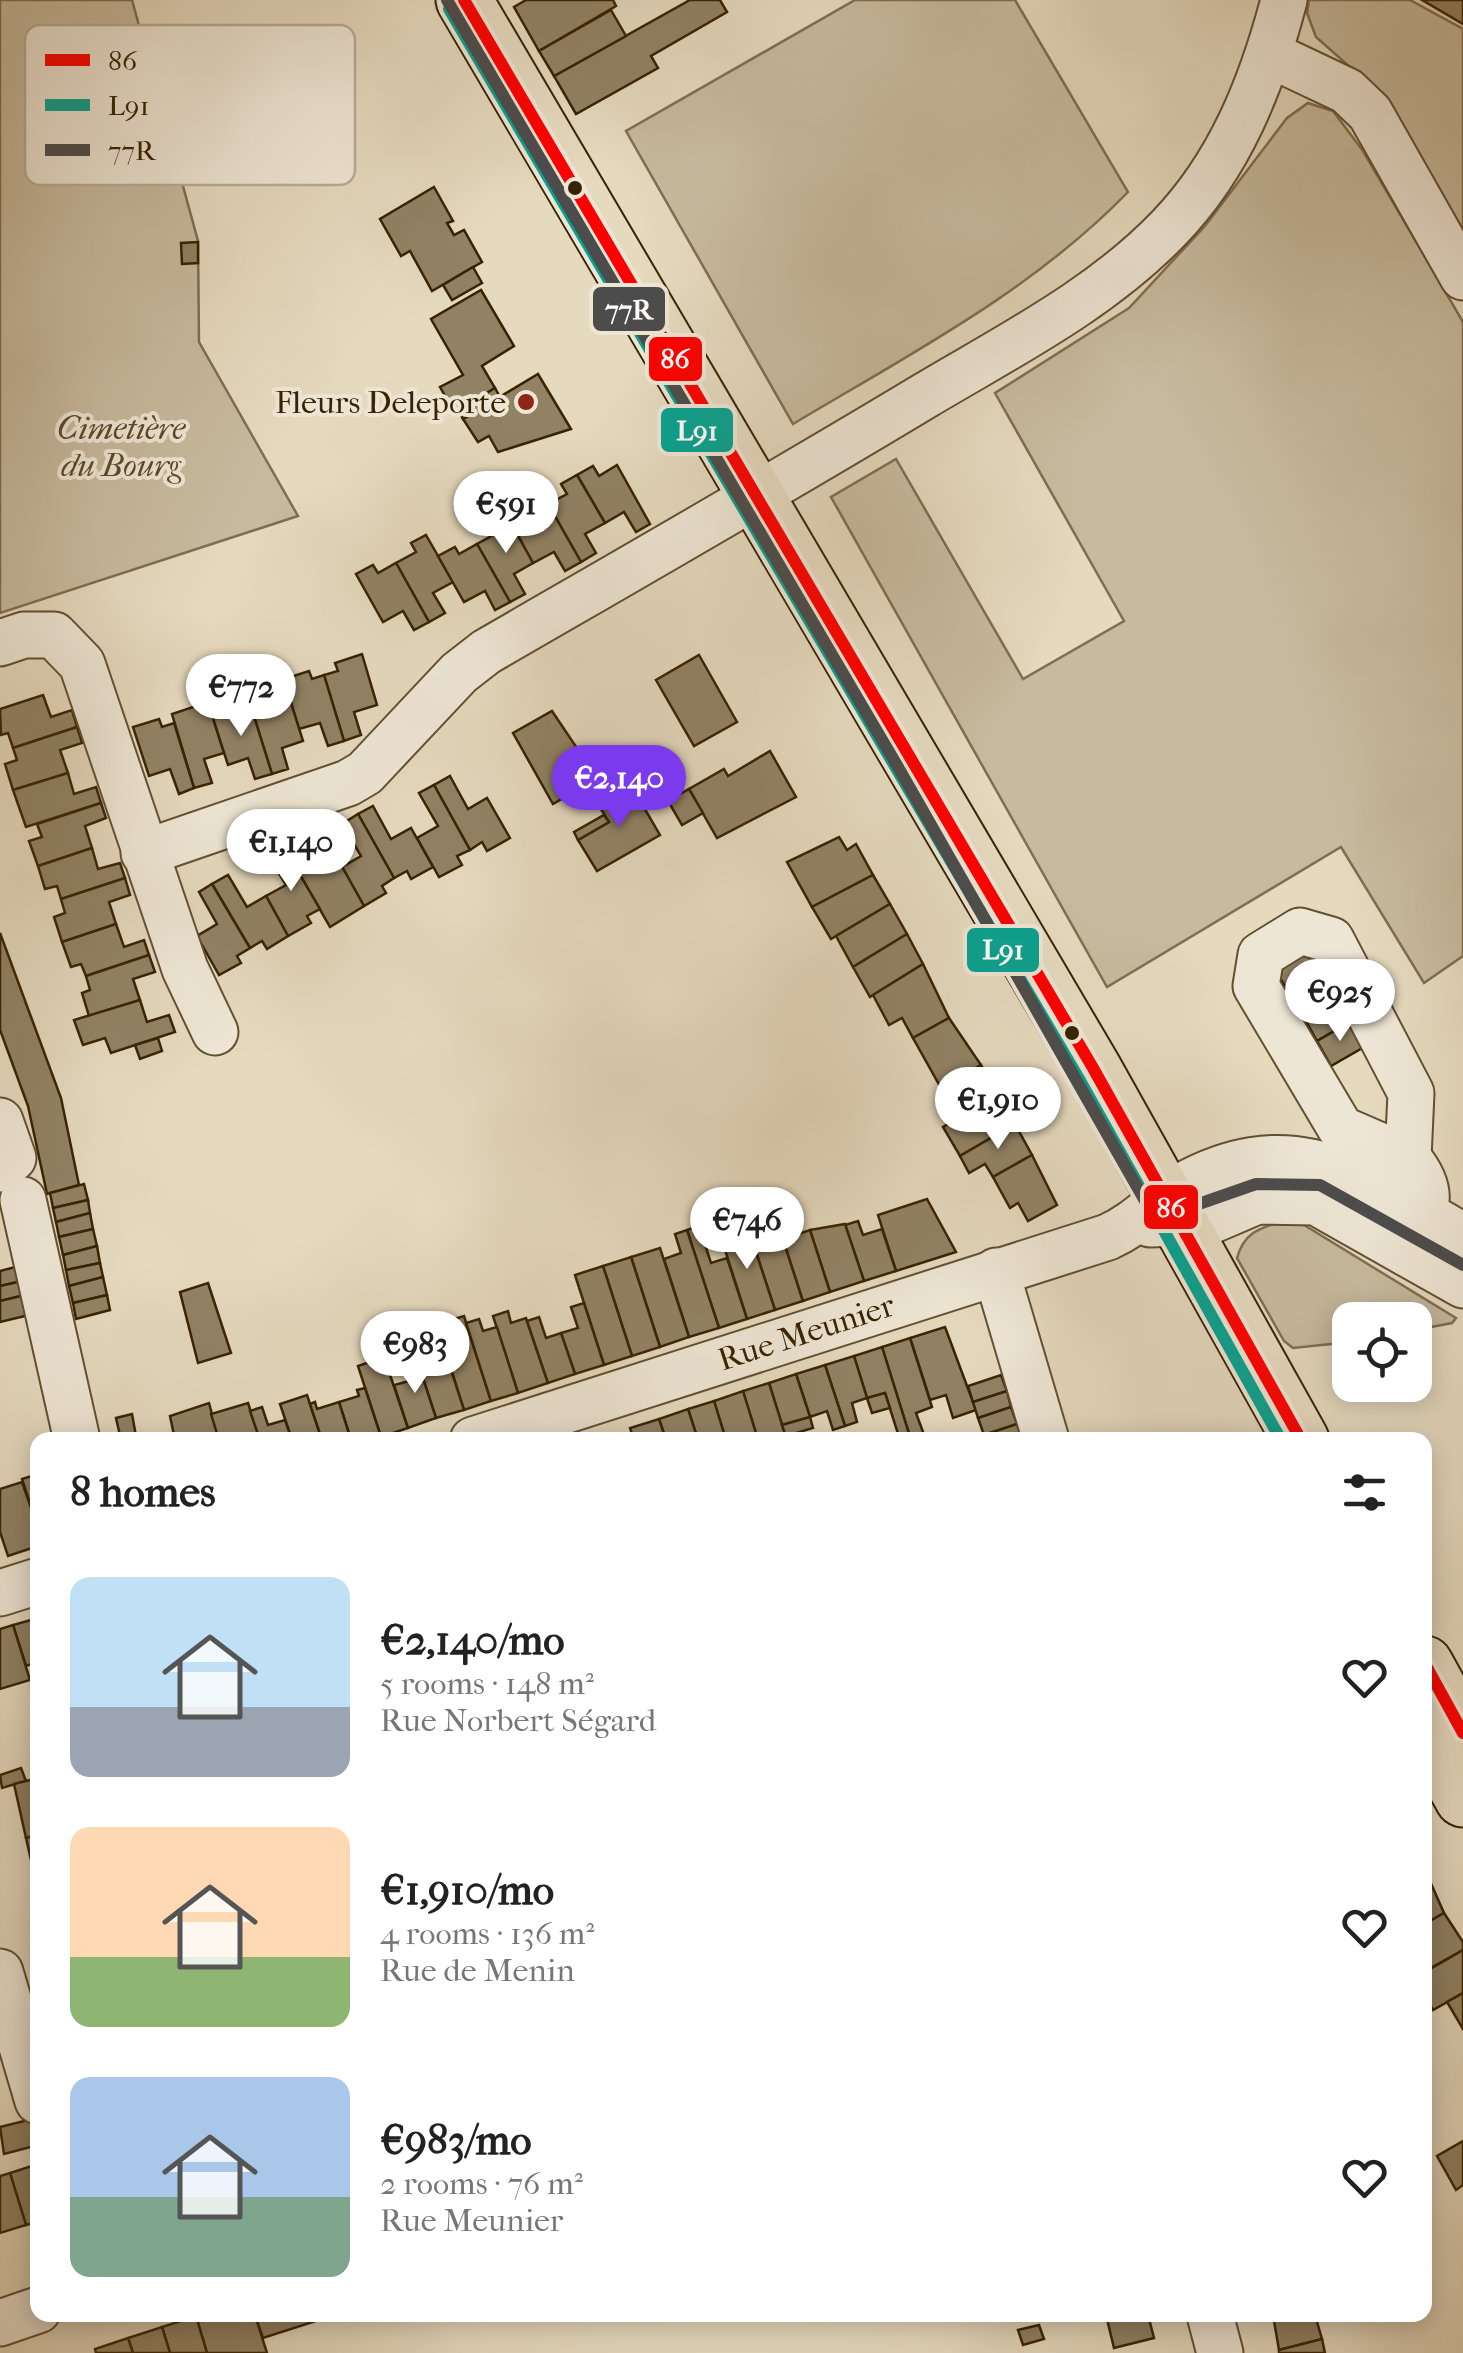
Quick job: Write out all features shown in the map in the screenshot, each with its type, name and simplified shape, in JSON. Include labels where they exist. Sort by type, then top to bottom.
[{"type":"main road","points":[[427,0],[742,505],[1161,1216],[1296,1432]]},
{"type":"main road","points":[[464,0],[742,505]]},
{"type":"main road","points":[[1161,1216],[1257,1432]]},
{"type":"main road","points":[[1432,1677],[1463,1732]]},
{"type":"main road","points":[[1432,1744],[1463,1799]]},
{"type":"street","points":[[144,854],[348,783],[379,761],[471,663],[1064,312],[1144,252],[1171,226],[1211,175],[1244,118],[1270,54],[1284,0]]},
{"type":"street","points":[[1270,54],[1347,91],[1370,112],[1463,277]]},
{"type":"street","points":[[0,643],[41,633],[54,636],[73,651],[184,968],[215,1032]]},
{"type":"street","points":[[1408,1158],[1411,1094],[1331,940],[1300,932],[1261,955],[1256,986],[1341,1129],[1408,1158],[1428,1186],[1414,1233]]},
{"type":"street","points":[[0,1121],[13,1158],[12,1185],[75,1432]]},
{"type":"street","name":"Rue Meunier","points":[[498,1432],[1161,1216],[1208,1222],[1257,1201],[1300,1200],[1414,1233]]},
{"type":"street","points":[[1414,1233],[1463,1236]]},
{"type":"street","points":[[1414,1233],[1463,1286]]},
{"type":"street","points":[[996,1271],[1044,1432]]},
{"type":"street","points":[[0,1593],[30,1584]]},
{"type":"street","points":[[1,1967],[30,2072]]},
{"type":"street","points":[[0,2322],[30,2313]]},
{"type":"street","points":[[1212,2322],[1220,2353]]},
{"type":"green space","name":"Cimetière du Bourg","points":[[0,0],[132,0],[139,25],[25,25],[25,185],[183,185],[198,241],[199,342],[298,516],[0,613]]},
{"type":"green space","points":[[855,0],[1015,0],[1128,192],[1091,228],[1011,290],[793,424],[626,131]]},
{"type":"green space","points":[[1309,0],[1410,0],[1463,29],[1463,232],[1359,75],[1316,37],[1307,13]]},
{"type":"green space","points":[[1308,103],[1333,111],[1363,151],[1463,322],[1463,956],[1424,983],[1341,847],[1107,987],[831,497],[896,459],[1023,679],[1124,621],[995,393],[1129,308],[1205,226],[1287,118]]},
{"type":"green space","points":[[1282,1221],[1304,1225],[1430,1302],[1332,1302],[1332,1344],[1293,1348],[1284,1341],[1237,1258],[1253,1233]]},
{"type":"green space","points":[[1432,1303],[1456,1318],[1452,1323],[1432,1327]]},
{"type":"building","points":[[526,0],[613,0],[616,6],[539,51],[514,7]]},
{"type":"building","points":[[690,0],[720,0],[727,12],[651,56],[658,68],[576,114],[554,76]]},
{"type":"building","points":[[1422,0],[1463,0],[1463,24]]},
{"type":"building","points":[[611,10],[626,36],[554,76],[539,51]]},
{"type":"building","points":[[434,187],[453,221],[447,223],[454,235],[464,230],[482,262],[432,291],[410,251],[401,256],[380,219]]},
{"type":"building","points":[[198,242],[198,263],[182,264],[181,243]]},
{"type":"building","points":[[473,267],[482,283],[452,300],[443,285]]},
{"type":"building","points":[[481,290],[514,346],[482,366],[495,388],[455,413],[440,387],[463,375],[431,319]]},
{"type":"building","points":[[538,374],[571,429],[498,452],[489,436],[478,442],[463,419]]},
{"type":"building","points":[[495,388],[500,397],[463,419],[458,410]]},
{"type":"building","points":[[617,465],[650,524],[636,532],[624,512],[605,523],[577,475],[593,466],[599,476]]},
{"type":"building","points":[[577,475],[605,523],[585,534],[596,553],[581,562],[548,504],[567,494],[561,484]]},
{"type":"building","points":[[548,504],[581,562],[565,571],[554,552],[533,563],[506,514],[521,506],[527,516]]},
{"type":"building","points":[[506,514],[533,563],[514,574],[525,594],[510,602],[477,544],[495,534],[490,524]]},
{"type":"building","points":[[426,535],[453,582],[433,593],[445,613],[429,622],[396,563],[416,552],[411,543]]},
{"type":"building","points":[[477,544],[510,602],[495,610],[485,591],[464,602],[438,556],[455,547],[459,554]]},
{"type":"building","points":[[396,563],[429,622],[414,630],[403,611],[383,622],[356,574],[373,565],[378,573]]},
{"type":"building","points":[[362,654],[377,705],[354,712],[361,735],[344,741],[324,675],[338,671],[335,663]]},
{"type":"building","points":[[699,655],[737,722],[694,746],[656,680]]},
{"type":"building","points":[[309,671],[312,679],[324,675],[344,741],[328,746],[320,723],[299,729],[284,679]]},
{"type":"building","points":[[286,687],[303,741],[282,748],[288,769],[272,774],[252,710],[265,706],[261,695]]},
{"type":"building","points":[[43,695],[51,717],[72,710],[77,727],[13,748],[8,733],[1,735],[0,709]]},
{"type":"building","points":[[208,702],[224,753],[204,759],[212,783],[194,788],[172,714]]},
{"type":"building","points":[[235,704],[238,714],[252,710],[272,774],[255,779],[248,758],[228,765],[211,712]]},
{"type":"building","points":[[552,711],[597,778],[553,804],[513,733]]},
{"type":"building","points":[[159,719],[162,727],[174,723],[194,788],[179,794],[170,769],[149,776],[133,727]]},
{"type":"building","points":[[77,727],[82,743],[60,750],[68,773],[13,790],[5,764],[17,760],[13,748]]},
{"type":"building","points":[[770,751],[796,797],[717,838],[689,789],[724,769],[728,776]]},
{"type":"building","points":[[68,773],[74,794],[96,787],[101,803],[26,827],[13,790]]},
{"type":"building","points":[[450,776],[468,809],[487,798],[510,838],[487,851],[482,842],[470,850],[434,785]]},
{"type":"building","points":[[434,785],[470,850],[457,856],[462,865],[439,877],[417,838],[438,826],[419,793]]},
{"type":"building","points":[[632,787],[660,835],[597,871],[578,840],[609,822],[599,806]]},
{"type":"building","points":[[689,789],[703,813],[682,825],[668,801]]},
{"type":"building","points":[[101,803],[106,818],[85,826],[92,848],[38,866],[29,841],[42,837],[37,824]]},
{"type":"building","points":[[373,806],[391,839],[411,828],[433,867],[411,879],[407,871],[394,878],[358,814]]},
{"type":"building","points":[[358,814],[394,878],[382,886],[386,893],[364,906],[342,867],[361,856],[342,824]]},
{"type":"building","points":[[604,815],[609,822],[578,840],[574,832]]},
{"type":"building","points":[[298,836],[316,868],[336,856],[364,906],[330,927],[282,844]]},
{"type":"building","points":[[839,837],[847,850],[856,844],[873,875],[812,907],[787,862]]},
{"type":"building","points":[[282,844],[320,909],[307,916],[311,923],[288,936],[266,896],[286,885],[267,853]]},
{"type":"building","points":[[92,848],[98,869],[120,863],[125,878],[61,899],[57,886],[45,889],[38,866]]},
{"type":"building","points":[[228,875],[247,907],[266,896],[288,936],[267,949],[262,941],[250,948],[212,884]]},
{"type":"building","points":[[873,875],[890,904],[831,939],[812,907]]},
{"type":"building","points":[[125,878],[130,895],[109,902],[116,924],[62,942],[54,917],[65,913],[61,899]]},
{"type":"building","points":[[212,884],[250,948],[237,956],[241,963],[219,975],[197,936],[217,924],[199,892]]},
{"type":"building","points":[[890,904],[907,934],[853,967],[836,936]]},
{"type":"building","points":[[116,924],[124,947],[144,940],[149,955],[86,976],[81,964],[71,967],[62,942]]},
{"type":"building","points":[[0,933],[61,1098],[79,1185],[47,1194],[28,1106],[0,1030]]},
{"type":"building","points":[[907,934],[923,964],[870,997],[853,967]]},
{"type":"building","points":[[1305,947],[1320,971],[1287,990],[1273,965]]},
{"type":"building","points":[[149,955],[155,972],[133,979],[140,1000],[89,1016],[82,993],[90,990],[86,976]]},
{"type":"building","points":[[923,964],[949,1018],[913,1038],[902,1018],[889,1025],[873,995]]},
{"type":"building","points":[[1320,971],[1335,997],[1303,1016],[1287,990]]},
{"type":"building","points":[[1335,997],[1350,1022],[1317,1041],[1303,1016]]},
{"type":"building","points":[[140,1000],[147,1022],[169,1015],[175,1032],[111,1053],[105,1038],[83,1045],[74,1020]]},
{"type":"building","points":[[949,1018],[981,1065],[941,1088],[913,1038]]},
{"type":"building","points":[[1350,1022],[1364,1047],[1331,1066],[1317,1041]]},
{"type":"building","points":[[158,1038],[162,1051],[140,1059],[135,1045]]},
{"type":"building","points":[[981,1065],[998,1095],[959,1118],[941,1088]]},
{"type":"building","points":[[998,1095],[1015,1124],[960,1156],[943,1127]]},
{"type":"building","points":[[1015,1124],[1032,1155],[993,1177],[985,1164],[969,1173],[960,1156]]},
{"type":"building","points":[[1032,1155],[1057,1205],[1028,1221],[1018,1203],[1010,1208],[993,1177]]},
{"type":"building","points":[[84,1184],[88,1200],[53,1208],[50,1193]]},
{"type":"building","points":[[927,1199],[956,1252],[896,1271],[878,1215]]},
{"type":"building","points":[[88,1200],[90,1213],[56,1222],[53,1208]]},
{"type":"building","points":[[755,1211],[759,1223],[776,1218],[803,1301],[775,1310],[744,1215]]},
{"type":"building","points":[[90,1213],[93,1229],[59,1237],[56,1222]]},
{"type":"building","points":[[858,1221],[863,1235],[882,1229],[896,1271],[864,1281],[845,1225]]},
{"type":"building","points":[[845,1224],[864,1281],[830,1292],[810,1230]]},
{"type":"building","points":[[747,1225],[775,1310],[747,1319],[720,1234]]},
{"type":"building","points":[[699,1226],[711,1263],[727,1258],[747,1319],[719,1328],[687,1230]]},
{"type":"building","points":[[93,1229],[97,1246],[63,1255],[59,1237]]},
{"type":"building","points":[[687,1230],[719,1328],[689,1337],[664,1259],[681,1253],[675,1234]]},
{"type":"building","points":[[810,1230],[830,1292],[803,1301],[783,1239]]},
{"type":"building","points":[[97,1246],[100,1263],[66,1270],[63,1255]]},
{"type":"building","points":[[660,1248],[689,1337],[660,1347],[631,1257]]},
{"type":"building","points":[[631,1257],[660,1347],[632,1356],[603,1266]]},
{"type":"building","points":[[100,1263],[103,1277],[69,1286],[66,1270]]},
{"type":"building","points":[[19,1266],[22,1281],[0,1286],[0,1271]]},
{"type":"building","points":[[603,1266],[632,1356],[604,1365],[575,1275]]},
{"type":"building","points":[[103,1277],[107,1295],[73,1303],[69,1286]]},
{"type":"building","points":[[22,1281],[25,1295],[0,1301],[0,1286]]},
{"type":"building","points":[[208,1283],[231,1353],[198,1363],[180,1292]]},
{"type":"building","points":[[25,1295],[29,1315],[0,1322],[0,1301]]},
{"type":"building","points":[[107,1295],[110,1310],[76,1319],[73,1303]]},
{"type":"building","points":[[584,1303],[604,1365],[575,1374],[561,1333],[578,1328],[571,1307]]},
{"type":"building","points":[[508,1311],[511,1323],[526,1318],[548,1383],[518,1393],[493,1316]]},
{"type":"building","points":[[464,1316],[491,1401],[464,1410],[437,1324]]},
{"type":"building","points":[[539,1317],[546,1338],[561,1333],[575,1374],[548,1383],[527,1321]]},
{"type":"building","points":[[479,1319],[483,1331],[497,1327],[518,1393],[491,1401],[466,1323]]},
{"type":"building","points":[[945,1327],[976,1410],[953,1418],[946,1395],[930,1400],[910,1338]]},
{"type":"building","points":[[910,1338],[932,1407],[916,1413],[923,1432],[909,1432],[882,1347]]},
{"type":"building","points":[[442,1342],[464,1410],[436,1418],[414,1351]]},
{"type":"building","points":[[882,1347],[908,1432],[897,1432],[885,1393],[867,1398],[854,1356]]},
{"type":"building","points":[[854,1356],[867,1398],[852,1403],[857,1422],[845,1426],[825,1365]]},
{"type":"building","points":[[384,1357],[408,1428],[379,1432],[358,1366]]},
{"type":"building","points":[[416,1357],[436,1418],[408,1428],[394,1385],[409,1381],[403,1361]]},
{"type":"building","points":[[825,1365],[845,1426],[833,1430],[827,1411],[810,1417],[796,1374]]},
{"type":"building","points":[[796,1374],[810,1417],[782,1425],[769,1383]]},
{"type":"building","points":[[1001,1375],[1007,1391],[973,1402],[968,1386]]},
{"type":"building","points":[[769,1383],[784,1432],[756,1432],[743,1391]]},
{"type":"building","points":[[365,1388],[379,1432],[348,1432],[339,1402],[359,1396],[357,1390]]},
{"type":"building","points":[[743,1391],[756,1432],[724,1432],[714,1401]]},
{"type":"building","points":[[1007,1391],[1011,1407],[978,1418],[973,1402]]},
{"type":"building","points":[[885,1393],[890,1408],[872,1413],[867,1398]]},
{"type":"building","points":[[307,1395],[319,1432],[289,1432],[280,1404]]},
{"type":"building","points":[[714,1401],[724,1432],[695,1432],[688,1409]]},
{"type":"building","points":[[315,1402],[317,1409],[339,1402],[348,1432],[319,1432],[310,1404]]},
{"type":"building","points":[[209,1403],[217,1432],[173,1432],[170,1416]]},
{"type":"building","points":[[248,1403],[257,1432],[217,1432],[211,1414]]},
{"type":"building","points":[[262,1407],[268,1425],[285,1420],[289,1432],[257,1432],[250,1411]]},
{"type":"building","points":[[1011,1407],[1017,1424],[983,1432],[978,1418]]},
{"type":"building","points":[[688,1409],[695,1432],[663,1432],[659,1419]]},
{"type":"building","points":[[132,1414],[135,1432],[119,1432],[116,1418]]},
{"type":"building","points":[[810,1417],[813,1428],[784,1432],[782,1425]]},
{"type":"building","points":[[659,1419],[663,1432],[631,1432],[630,1428]]},
{"type":"building","points":[[1017,1424],[1020,1432],[993,1432]]},
{"type":"building","points":[[30,1476],[30,1504],[22,1479]]},
{"type":"building","points":[[22,1482],[30,1505],[30,1549],[8,1556],[0,1532],[0,1489]]},
{"type":"building","points":[[30,1620],[30,1665],[26,1666],[13,1625]]},
{"type":"building","points":[[13,1625],[30,1680],[0,1689],[0,1629]]},
{"type":"building","points":[[21,1768],[26,1781],[2,1788],[0,1775]]},
{"type":"building","points":[[30,1780],[30,1837],[26,1838],[14,1784]]},
{"type":"building","points":[[1432,1886],[1444,1913],[1432,1920]]},
{"type":"building","points":[[1444,1913],[1463,1942],[1463,1950],[1432,1967],[1432,1920]]},
{"type":"building","points":[[1463,1950],[1463,1993],[1433,2010],[1432,2008],[1432,1968]]},
{"type":"building","points":[[1463,1993],[1463,2029],[1447,2002]]},
{"type":"building","points":[[30,2120],[30,2147],[4,2154],[0,2127]]},
{"type":"building","points":[[1463,2141],[1463,2185],[1456,2190],[1437,2156]]},
{"type":"building","points":[[30,2167],[30,2224],[26,2225],[10,2173]]},
{"type":"building","points":[[10,2173],[26,2225],[0,2233],[0,2176]]},
{"type":"building","points":[[198,2322],[257,2322],[267,2353],[207,2353]]},
{"type":"building","points":[[198,2322],[207,2353],[170,2353],[162,2327]]},
{"type":"building","points":[[257,2322],[313,2322],[263,2338]]},
{"type":"building","points":[[1108,2322],[1150,2322],[1154,2338],[1114,2348]]},
{"type":"building","points":[[1274,2322],[1317,2322],[1322,2339],[1279,2350]]},
{"type":"building","points":[[1039,2325],[1044,2339],[1023,2345],[1018,2330]]},
{"type":"building","points":[[162,2327],[170,2353],[133,2353],[128,2338]]},
{"type":"building","points":[[128,2338],[133,2353],[96,2353],[95,2349]]},
{"type":"building","points":[[1322,2339],[1325,2353],[1279,2353],[1279,2350]]},
{"type":"transit line","name":"77R","points":[[447,0],[898,767],[1148,1206],[1193,1206],[1256,1184],[1320,1185],[1463,1265]]},
{"type":"transit line","name":"86","points":[[464,0],[1093,1068],[1297,1432]]},
{"type":"transit line","name":"L91","points":[[449,9],[1078,1077],[1277,1432]]},
{"type":"transit line","name":"86","points":[[1432,1677],[1463,1733]]},
{"type":"place","name":"Fleurs Deleporte","points":[[526,402]]}]
